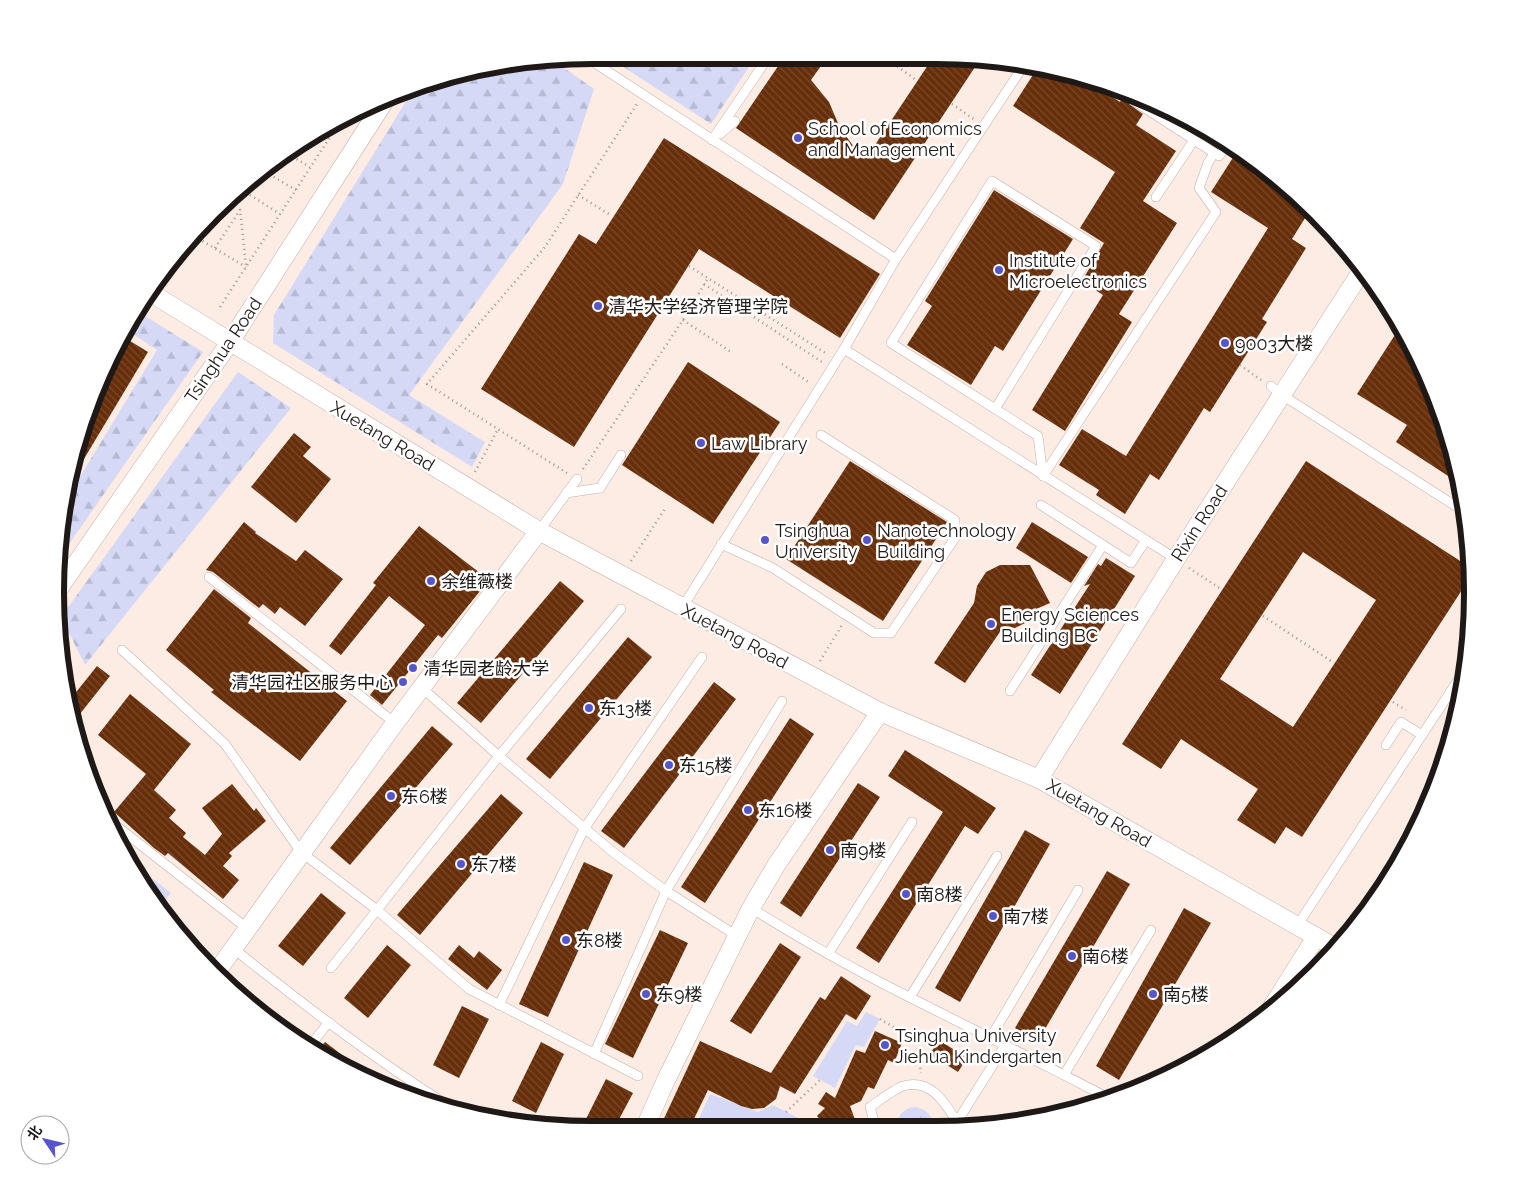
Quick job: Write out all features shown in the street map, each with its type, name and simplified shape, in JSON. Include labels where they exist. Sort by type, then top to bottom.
[{"type":"street","name":"Tsinghua Road","points":[[64,581],[230,342],[380,109]]},
{"type":"street","name":"Rixin Road","points":[[1040,779],[1176,559],[1276,390],[1358,276]]},
{"type":"street","name":"Xuetang Road","points":[[155,296],[539,531],[880,712],[1040,779],[1330,945]]},
{"type":"street","points":[[220,967],[395,722],[539,531]]},
{"type":"street","points":[[648,1121],[751,908],[777,864],[880,712]]},
{"type":"street","points":[[1281,992],[1316,937]]},
{"type":"lane","points":[[596,64],[896,259]]},
{"type":"lane","points":[[712,140],[764,64]]},
{"type":"lane","points":[[682,608],[844,349],[896,259],[1020,71]]},
{"type":"lane","points":[[1140,105],[1219,156],[1223,149]]},
{"type":"lane","points":[[712,140],[735,121]]},
{"type":"lane","points":[[1156,197],[1194,140]]},
{"type":"lane","points":[[1043,476],[1215,210],[1199,188],[1208,163],[1214,153]]},
{"type":"lane","points":[[995,409],[1096,246],[992,181],[891,343],[995,409],[1038,436],[1043,476]]},
{"type":"lane","points":[[844,349],[1176,559]]},
{"type":"lane","points":[[1276,390],[1457,507]]},
{"type":"lane","points":[[721,544],[773,568],[874,633],[891,633],[955,538],[954,520],[821,436]]},
{"type":"lane","points":[[566,493],[600,488],[621,455]]},
{"type":"lane","points":[[539,531],[576,479]]},
{"type":"lane","points":[[1040,505],[1131,562],[1146,540]]},
{"type":"lane","points":[[1010,691],[1103,545]]},
{"type":"lane","points":[[209,577],[395,722]]},
{"type":"lane","points":[[331,968],[500,756],[621,609]]},
{"type":"lane","points":[[122,650],[226,744],[301,852],[377,910],[468,989],[638,1076]]},
{"type":"lane","points":[[499,1004],[584,828],[702,658]]},
{"type":"lane","points":[[1297,926],[1456,683]]},
{"type":"lane","points":[[422,688],[584,828],[666,891],[737,936]]},
{"type":"lane","points":[[594,1054],[666,891],[782,701]]},
{"type":"lane","points":[[1386,745],[1401,722],[1422,735]]},
{"type":"lane","points":[[828,954],[912,822]]},
{"type":"lane","points":[[118,827],[248,929]]},
{"type":"lane","points":[[910,997],[997,856]]},
{"type":"lane","points":[[991,1037],[1078,890]]},
{"type":"lane","points":[[751,908],[828,954],[1101,1094]]},
{"type":"lane","points":[[1064,1075],[1151,930]]},
{"type":"lane","points":[[234,949],[329,1022],[432,1096]]},
{"type":"lane","points":[[314,1041],[329,1022]]},
{"type":"lane","points":[[959,1120],[1006,1044]]},
{"type":"lane","points":[[874,1121],[870,1107],[903,1086],[920,1085],[938,1094],[955,1120]]},
{"type":"lane","points":[[413,1089],[416,1086]]},
{"type":"path","points":[[893,64],[916,80]]},
{"type":"path","points":[[642,95],[545,247],[427,384],[576,479],[683,320],[708,278]]},
{"type":"path","points":[[952,104],[984,127]]},
{"type":"path","points":[[220,307],[333,132]]},
{"type":"path","points":[[293,157],[310,167]]},
{"type":"path","points":[[269,174],[296,190]]},
{"type":"path","points":[[250,195],[280,214]]},
{"type":"path","points":[[578,195],[612,216]]},
{"type":"path","points":[[215,248],[240,209],[246,267]]},
{"type":"path","points":[[200,239],[246,267]]},
{"type":"path","points":[[689,266],[806,341],[834,364]]},
{"type":"path","points":[[704,284],[834,364]]},
{"type":"path","points":[[683,320],[731,352]]},
{"type":"path","points":[[782,364],[819,389]]},
{"type":"path","points":[[1240,365],[1276,390]]},
{"type":"path","points":[[472,477],[498,429]]},
{"type":"path","points":[[628,564],[666,507]]},
{"type":"path","points":[[1176,559],[1221,589]]},
{"type":"path","points":[[818,665],[847,616]]},
{"type":"path","points":[[1263,616],[1334,663]]},
{"type":"path","points":[[880,1019],[917,1041],[921,1064],[920,1085]]},
{"type":"path","points":[[786,1112],[820,1080]]},
{"type":"green space","points":[[619,64],[751,64],[711,124]]},
{"type":"green space","points":[[558,65],[594,89],[563,184],[409,395],[485,442],[472,467],[273,343],[274,315],[409,97],[489,74],[523,68]]},
{"type":"green space","points":[[143,315],[203,352],[66,549],[75,485],[157,350],[132,334]]},
{"type":"green space","points":[[238,372],[291,408],[85,665],[65,625],[65,612]]},
{"type":"green space","points":[[145,873],[171,893],[164,902]]},
{"type":"green space","points":[[866,1012],[880,1019],[864,1047],[856,1045],[835,1088],[813,1076],[847,1021],[857,1026]]},
{"type":"green space","points":[[710,1094],[758,1112],[773,1105],[802,1120],[801,1121],[698,1121]]},
{"type":"green space","points":[[914,1107],[921,1109],[927,1112],[932,1121],[898,1121],[898,1118],[907,1109]]},
{"type":"building","name":"School of Economics and Management","points":[[780,64],[822,64],[811,80],[829,102],[840,128],[854,147],[867,157],[929,64],[976,66],[874,220],[736,128]]},
{"type":"building","points":[[1034,73],[1072,82],[1104,92],[1120,102],[1122,98],[1129,101],[1129,104],[1143,114],[1136,125],[1176,151],[1143,201],[1177,223],[1119,314],[1132,322],[1065,431],[1032,410],[1103,295],[1082,281],[1104,243],[1080,228],[1115,172],[1013,106]]},
{"type":"building","name":"清华大学经济管理学院","points":[[664,138],[880,274],[840,338],[699,249],[574,447],[481,389],[579,234],[596,244]]},
{"type":"building","name":"9003大楼","points":[[1234,156],[1284,195],[1306,216],[1292,239],[1306,248],[1262,319],[1267,322],[1210,412],[1204,408],[1159,480],[1150,474],[1125,514],[1096,495],[1099,490],[1059,465],[1082,429],[1126,456],[1268,228],[1211,192]]},
{"type":"building","name":"Institute of Microelectronics","points":[[994,190],[1073,239],[1003,351],[995,346],[971,385],[907,345],[932,306],[925,301]]},
{"type":"building","points":[[1396,333],[1424,390],[1436,423],[1451,478],[1396,442],[1407,425],[1357,394]]},
{"type":"building","points":[[128,340],[148,352],[79,467],[104,390]]},
{"type":"building","name":"Law Library","points":[[688,362],[780,422],[713,524],[622,465]]},
{"type":"building","points":[[294,433],[311,447],[303,456],[331,479],[296,523],[251,487]]},
{"type":"building","name":"Nanotechnology Building","points":[[850,461],[947,522],[883,621],[786,559]]},
{"type":"building","points":[[1306,461],[1463,563],[1464,587],[1302,837],[1286,827],[1275,844],[1237,820],[1258,789],[1181,739],[1161,769],[1122,744]],"holes":[[[1303,552],[1376,600],[1293,727],[1220,679]]]},
{"type":"building","points":[[244,522],[255,533],[296,561],[305,550],[343,579],[305,626],[280,607],[275,614],[263,604],[259,608],[213,572],[206,570]]},
{"type":"building","points":[[1032,522],[1088,557],[1071,583],[1016,548]]},
{"type":"building","name":"余维薇楼","points":[[419,526],[489,580],[442,638],[438,635],[382,705],[370,695],[425,625],[389,596],[341,655],[329,646],[376,585],[373,583]]},
{"type":"building","points":[[1106,558],[1135,576],[1060,694],[1031,675],[1090,584],[1084,586],[1098,564],[1101,566]]},
{"type":"building","name":"Energy Sciences Building BC","points":[[1000,565],[1030,565],[1050,603],[1034,610],[1027,622],[1015,628],[1004,626],[965,683],[934,663],[974,603],[977,586],[986,572]]},
{"type":"building","points":[[560,581],[584,601],[481,723],[457,703]]},
{"type":"building","points":[[214,589],[251,618],[248,623],[347,701],[300,761],[211,692],[214,690],[166,650]]},
{"type":"building","name":"东13楼","points":[[628,637],[652,657],[550,779],[526,759]]},
{"type":"building","points":[[97,666],[110,676],[79,716],[74,695]]},
{"type":"building","name":"东15楼","points":[[714,682],[736,699],[624,848],[601,831]]},
{"type":"building","points":[[130,694],[191,744],[154,790],[176,810],[169,818],[186,833],[183,837],[205,855],[222,834],[202,808],[232,784],[254,811],[256,808],[266,821],[229,853],[232,856],[223,866],[239,880],[223,899],[168,853],[165,856],[154,848],[114,812],[146,774],[98,735]]},
{"type":"building","name":"东16楼","points":[[790,718],[814,734],[705,903],[681,887]]},
{"type":"building","name":"东6楼","points":[[432,726],[453,744],[350,865],[330,848]]},
{"type":"building","points":[[905,750],[996,808],[978,834],[965,826],[879,963],[856,948],[943,812],[888,776]]},
{"type":"building","name":"南9楼","points":[[858,783],[880,797],[801,917],[780,903]]},
{"type":"building","name":"东7楼","points":[[501,794],[523,813],[420,935],[397,915]]},
{"type":"building","name":"南7楼","points":[[1025,830],[1050,844],[960,1002],[935,988]]},
{"type":"building","name":"东8楼","points":[[584,862],[613,875],[548,1017],[519,1004]]},
{"type":"building","name":"南6楼","points":[[1107,871],[1130,884],[1038,1041],[1015,1028]]},
{"type":"building","points":[[321,893],[346,913],[303,966],[278,946]]},
{"type":"building","name":"南5楼","points":[[1184,908],[1211,923],[1119,1080],[1096,1066]]},
{"type":"building","name":"东9楼","points":[[660,930],[688,943],[633,1058],[605,1044]]},
{"type":"building","points":[[780,943],[801,957],[751,1034],[730,1021]]},
{"type":"building","points":[[387,945],[411,965],[368,1018],[344,998]]},
{"type":"building","points":[[459,945],[474,958],[479,951],[502,970],[487,990],[448,959]]},
{"type":"building","points":[[841,976],[871,996],[856,1020],[846,1014],[795,1094],[780,1086],[776,1099],[764,1108],[752,1109],[741,1106],[708,1090],[693,1121],[663,1121],[700,1041],[771,1073],[820,997],[825,1000]]},
{"type":"building","points":[[462,1006],[489,1019],[459,1078],[433,1065]]},
{"type":"building","points":[[875,1031],[902,1043],[894,1063],[888,1060],[874,1089],[868,1087],[861,1101],[850,1106],[856,1121],[821,1121],[817,1116],[825,1108],[818,1104],[826,1092],[835,1098],[856,1050],[865,1053]]},
{"type":"building","points":[[939,1040],[967,1058],[958,1072],[930,1054]]},
{"type":"building","points":[[325,1042],[354,1064],[328,1050],[322,1046]]},
{"type":"building","points":[[541,1042],[564,1054],[536,1113],[512,1101]]},
{"type":"building","points":[[606,1079],[633,1093],[618,1121],[585,1121]]},
{"type":"place","name":"School of Economics and Management","points":[[798,138]]},
{"type":"place","name":"Institute of Microelectronics","points":[[999,270]]},
{"type":"place","name":"清华大学经济管理学院","points":[[598,306]]},
{"type":"place","name":"9003大楼","points":[[1225,343]]},
{"type":"place","name":"Law Library","points":[[701,443]]},
{"type":"place","name":"Tsinghua University","points":[[765,540]]},
{"type":"place","name":"Nanotechnology Building","points":[[867,540]]},
{"type":"place","name":"余维薇楼","points":[[431,581]]},
{"type":"place","name":"Energy Sciences Building BC","points":[[991,624]]},
{"type":"place","name":"清华园老龄大学","points":[[413,668]]},
{"type":"place","name":"清华园社区服务中心","points":[[403,682]]},
{"type":"place","name":"东13楼","points":[[589,708]]},
{"type":"place","name":"东15楼","points":[[669,765]]},
{"type":"place","name":"东6楼","points":[[391,796]]},
{"type":"place","name":"东16楼","points":[[748,810]]},
{"type":"place","name":"南9楼","points":[[830,850]]},
{"type":"place","name":"东7楼","points":[[461,864]]},
{"type":"place","name":"南8楼","points":[[906,894]]},
{"type":"place","name":"南7楼","points":[[993,916]]},
{"type":"place","name":"东8楼","points":[[566,940]]},
{"type":"place","name":"南6楼","points":[[1072,956]]},
{"type":"place","name":"东9楼","points":[[646,994]]},
{"type":"place","name":"南5楼","points":[[1153,994]]},
{"type":"place","name":"Tsinghua University Jiehua Kindergarten","points":[[885,1045]]}]
